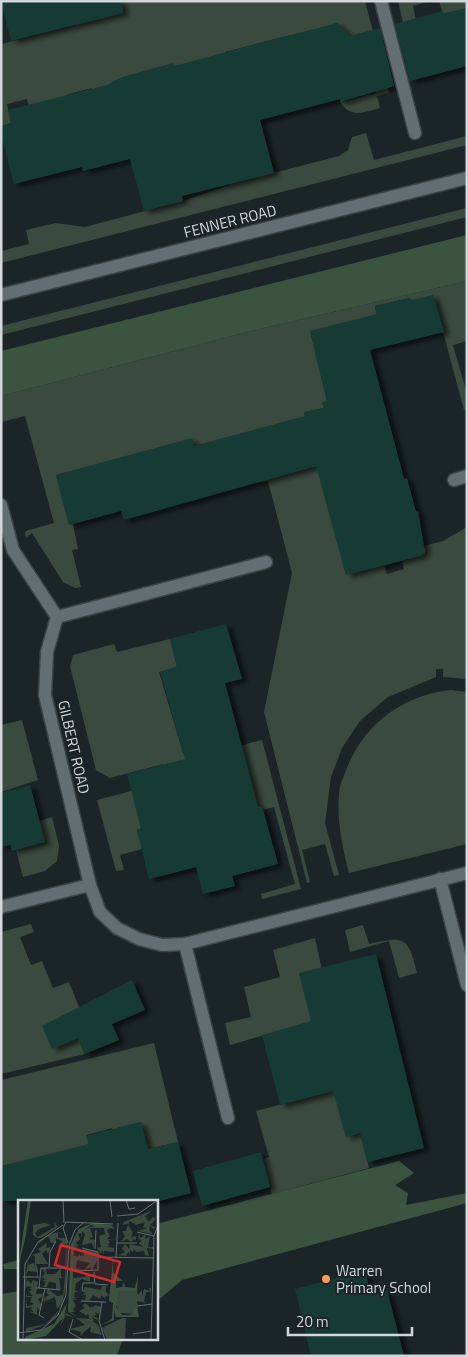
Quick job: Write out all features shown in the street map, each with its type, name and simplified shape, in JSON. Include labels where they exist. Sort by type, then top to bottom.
[{"type":"street","points":[[381,1],[415,133]]},
{"type":"street","name":"FENNER ROAD","points":[[1,295],[467,178]]},
{"type":"street","points":[[1,505],[13,550],[57,616],[266,562]]},
{"type":"street","name":"GILBERT ROAD","points":[[57,616],[47,652],[45,695],[90,885],[100,912],[117,928],[139,939],[162,945],[185,944],[467,873]]},
{"type":"street","points":[[440,879],[467,986]]},
{"type":"street","points":[[1,907],[90,885]]},
{"type":"street","points":[[185,944],[228,1118]]},
{"type":"green space","points":[[71,1],[365,1],[375,39],[366,32],[346,37],[344,30],[337,23],[293,44],[290,35],[225,52],[244,124],[188,63],[118,79],[113,82],[96,102],[92,88],[69,94],[30,110],[27,99],[7,104],[11,123],[1,126],[1,44],[77,25]]},
{"type":"green space","points":[[398,1],[430,1],[413,6],[416,21],[404,27]]},
{"type":"green space","points":[[439,1],[467,1],[467,8],[443,14]]},
{"type":"green space","points":[[382,65],[389,93],[377,96],[380,108],[358,113],[349,111],[344,107],[340,102],[376,93],[369,68]]},
{"type":"green space","points":[[366,133],[374,160],[467,136],[467,145],[1,263],[1,251],[29,244],[26,230],[56,223],[85,227],[183,201],[239,182],[339,156],[348,150],[352,137]]},
{"type":"green space","points":[[467,208],[467,217],[1,335],[1,326]]},
{"type":"green space","points":[[467,235],[467,281],[255,330],[1,396],[1,351]]},
{"type":"green space","points":[[467,281],[467,341],[453,345],[467,394],[467,409],[464,410],[438,313],[415,318],[410,298],[375,306],[377,317],[355,320],[310,331],[327,401],[322,403],[324,408],[304,412],[330,516],[339,522],[335,533],[346,575],[384,565],[387,574],[404,569],[402,561],[420,556],[424,546],[443,541],[467,527],[467,679],[443,677],[443,669],[436,669],[436,677],[388,697],[360,721],[342,748],[331,777],[325,823],[339,875],[334,876],[325,844],[302,850],[310,882],[307,883],[264,712],[292,573],[268,481],[261,482],[248,432],[194,446],[192,439],[56,475],[69,524],[73,524],[78,549],[72,550],[81,587],[75,588],[63,582],[32,533],[27,537],[25,535],[26,531],[54,523],[25,416],[1,422],[1,396],[255,330]]},
{"type":"green space","points":[[170,639],[177,667],[159,672],[183,753],[206,755],[262,740],[301,889],[262,899],[261,894],[295,884],[274,807],[263,810],[262,806],[258,807],[255,795],[137,830],[142,849],[120,855],[124,870],[116,871],[97,800],[131,791],[164,766],[163,764],[110,778],[96,770],[70,666],[73,655],[114,644],[117,652]]},
{"type":"green space","points":[[451,690],[467,692],[467,844],[349,873],[341,834],[339,794],[342,780],[356,750],[366,736],[389,713],[418,698]]},
{"type":"green space","points":[[22,720],[38,780],[1,792],[1,725]]},
{"type":"green space","points":[[52,817],[59,846],[57,861],[45,871],[23,877],[16,850],[45,842],[39,821]]},
{"type":"green space","points":[[31,924],[34,932],[20,937],[31,965],[42,961],[53,988],[69,982],[79,1007],[71,1041],[78,1038],[85,1054],[1,1074],[1,932]]},
{"type":"green space","points":[[363,925],[369,944],[390,940],[398,940],[407,945],[417,973],[399,978],[389,941],[350,952],[345,930]]},
{"type":"green space","points":[[315,938],[352,1109],[339,1112],[346,1136],[360,1133],[369,1168],[272,1194],[263,1159],[269,1157],[256,1111],[318,1095],[299,1025],[230,1045],[225,1023],[251,1017],[244,987],[280,977],[273,950]]},
{"type":"green space","points":[[154,1043],[178,1142],[148,1149],[141,1122],[117,1128],[122,1149],[118,1150],[112,1128],[86,1135],[89,1144],[7,1177],[5,1165],[1,1165],[1,1080]]},
{"type":"green space","points":[[399,1161],[414,1173],[395,1185],[408,1193],[406,1205],[467,1193],[467,1203],[182,1280],[158,1300],[158,1223]]},
{"type":"green space","points":[[18,1260],[18,1269],[4,1269],[3,1264]]},
{"type":"green space","points":[[18,1291],[18,1340],[122,1340],[117,1356],[1,1356],[1,1294]]},
{"type":"building","points":[[1,1],[121,1],[123,13],[11,41]]},
{"type":"building","points":[[467,8],[467,66],[410,81],[395,24],[442,11],[443,14]]},
{"type":"building","points":[[337,23],[350,36],[380,28],[394,86],[340,102],[340,99],[260,120],[274,173],[182,196],[183,201],[144,211],[130,159],[83,171],[82,167],[14,184],[1,135],[1,126],[11,123],[8,110],[107,85],[122,77],[173,63],[174,66]]},
{"type":"building","points":[[433,295],[444,332],[370,350],[404,479],[407,478],[416,512],[418,511],[425,553],[420,556],[346,575],[316,466],[124,520],[121,511],[69,525],[56,475],[192,438],[194,446],[305,416],[304,412],[324,408],[322,403],[327,401],[310,331],[377,314],[375,306]]},
{"type":"building","points":[[226,624],[242,679],[225,683],[258,807],[262,806],[278,864],[232,876],[235,886],[203,894],[196,867],[149,879],[137,830],[141,829],[127,774],[185,759],[160,672],[177,667],[170,639]]},
{"type":"building","points":[[30,785],[45,842],[12,851],[10,845],[1,847],[1,793]]},
{"type":"building","points":[[376,954],[424,1148],[368,1162],[360,1133],[346,1137],[333,1091],[280,1105],[262,1035],[311,1021],[299,973]]},
{"type":"building","points":[[132,980],[145,1010],[112,1024],[119,1040],[84,1054],[78,1038],[52,1049],[42,1026]]},
{"type":"building","points":[[141,1122],[148,1149],[178,1142],[191,1193],[159,1201],[1,1201],[1,1166],[89,1144],[86,1136]]},
{"type":"building","points":[[261,1152],[270,1187],[202,1206],[193,1171]]},
{"type":"building","points":[[365,1271],[371,1294],[387,1290],[404,1356],[311,1356],[295,1289]]},
{"type":"place","name":"Warren Primary School","points":[[326,1279]]}]
